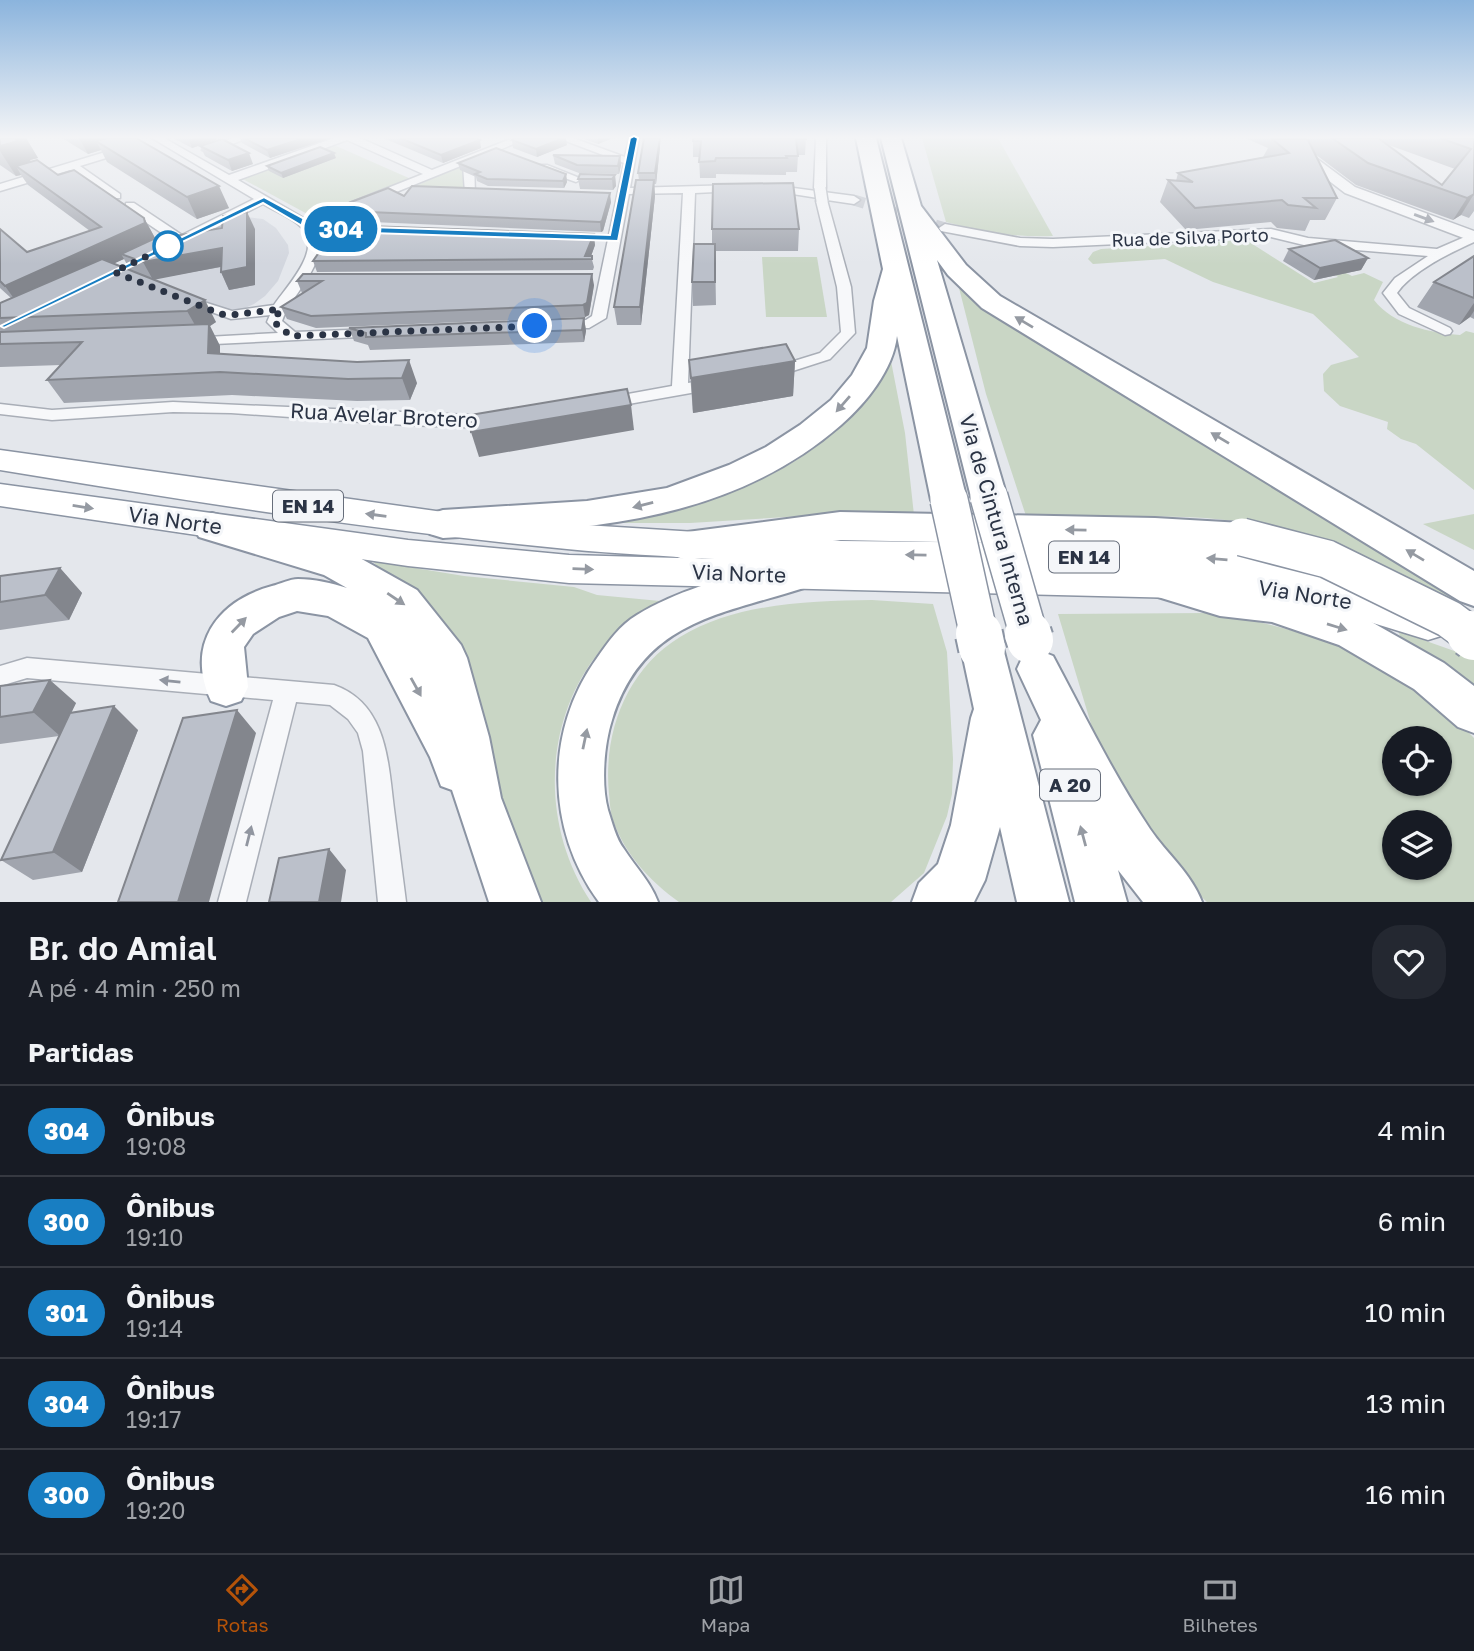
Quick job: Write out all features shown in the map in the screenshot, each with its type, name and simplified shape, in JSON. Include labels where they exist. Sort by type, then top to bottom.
[{"type":"highway","name":"Via de Cintura Interna","points":[[874,180],[1042,902]]},
{"type":"highway","name":"Via de Cintura Interna","points":[[904,180],[909,206],[1101,902]]},
{"type":"highway","points":[[909,206],[957,270],[991,302],[1474,590]]},
{"type":"highway","points":[[443,524],[579,515],[637,507],[711,486],[776,456],[830,420],[859,387],[881,348],[895,270]]},
{"type":"highway","name":"Via Norte","points":[[0,460],[172,487],[443,524],[687,546],[842,554],[1216,558],[1339,575],[1474,617]]},
{"type":"highway","name":"Via Norte","points":[[0,495],[408,553],[569,569],[1263,586],[1322,594],[1398,613],[1474,643]]},
{"type":"highway","points":[[687,546],[840,526],[1155,532],[1242,537],[1327,559],[1450,619],[1474,637]]},
{"type":"highway","points":[[212,527],[337,564],[403,602],[446,658],[466,737],[477,798],[515,902]]},
{"type":"highway","points":[[632,902],[602,863],[583,807],[582,743],[600,689],[628,648],[649,628],[705,600],[793,576]]},
{"type":"highway","points":[[1159,582],[1220,600],[1272,606],[1353,632],[1429,676],[1474,713]]},
{"type":"highway","points":[[226,687],[223,644],[239,622],[265,604],[297,595],[336,601],[382,626],[450,749],[460,774],[477,798]]},
{"type":"highway","points":[[1034,654],[1101,794],[1126,837],[1176,902]]},
{"type":"highway","points":[[939,902],[959,880],[976,825],[996,705]]},
{"type":"street","points":[[0,188],[24,180]]},
{"type":"street","points":[[93,180],[116,196]]},
{"type":"street","points":[[227,180],[307,225],[366,230]]},
{"type":"street","points":[[307,225],[417,180]]},
{"type":"street","points":[[470,180],[471,193]]},
{"type":"street","points":[[570,193],[581,180]]},
{"type":"street","points":[[608,180],[625,190]]},
{"type":"street","points":[[548,326],[597,321],[600,277],[608,238],[627,180]]},
{"type":"street","points":[[760,376],[825,356],[848,333],[844,287],[821,195],[821,180]]},
{"type":"street","points":[[1337,180],[1350,190],[1474,237]]},
{"type":"street","points":[[397,188],[430,191]]},
{"type":"street","points":[[610,197],[625,190],[783,188],[853,200]]},
{"type":"street","points":[[680,390],[690,190]]},
{"type":"street","points":[[457,192],[485,193]]},
{"type":"street","points":[[159,251],[264,199]]},
{"type":"street","points":[[130,206],[181,240]]},
{"type":"street","points":[[291,336],[274,322],[280,309],[308,279],[315,239],[307,225]]},
{"type":"street","name":"Rua de Silva Porto","points":[[945,228],[1020,242],[1053,243],[1271,233],[1308,242],[1439,253],[1474,237]]},
{"type":"street","points":[[1439,253],[1394,285],[1390,293],[1404,312],[1445,331]]},
{"type":"street","points":[[171,294],[231,315],[280,309]]},
{"type":"street","points":[[180,341],[386,332]]},
{"type":"street","points":[[594,405],[733,381]]},
{"type":"street","name":"Rua Avelar Brotero","points":[[0,409],[51,415],[173,407],[231,408],[406,420],[505,420]]},
{"type":"street","points":[[0,676],[27,668],[334,695],[352,705],[371,732],[392,902]]},
{"type":"street","points":[[232,902],[287,691]]},
{"type":"shaded area","points":[[247,217],[263,219],[276,228],[288,245],[289,253],[278,281],[254,304],[243,309],[224,310],[140,279],[135,267],[232,220]]},
{"type":"green space","points":[[245,180],[408,180],[321,215],[311,216]]},
{"type":"green space","points":[[429,180],[464,180],[464,190],[411,188]]},
{"type":"green space","points":[[934,180],[1022,180],[1053,236],[999,233],[946,222]]},
{"type":"green space","points":[[1246,240],[1314,283],[1338,277],[1333,273],[1340,270],[1352,276],[1364,273],[1383,282],[1374,300],[1382,309],[1402,322],[1437,332],[1460,335],[1466,331],[1474,333],[1474,490],[1416,444],[1401,439],[1387,429],[1388,422],[1340,406],[1324,391],[1323,374],[1331,365],[1359,357],[1313,314],[1213,282],[1165,259],[1093,264],[1088,259],[1093,252],[1101,249]]},
{"type":"green space","points":[[762,257],[817,257],[827,317],[766,317]]},
{"type":"green space","points":[[958,284],[1474,598],[1474,608],[1441,595],[1360,555],[1247,523],[1184,517],[1027,519],[986,394]]},
{"type":"green space","points":[[890,356],[905,433],[914,515],[851,513],[690,523],[593,523],[666,512],[703,502],[740,489],[775,472],[808,453],[837,429],[865,397]]},
{"type":"green space","points":[[1474,514],[1474,550],[1423,524]]},
{"type":"green space","points":[[372,561],[464,576],[574,587],[597,595],[660,601],[620,630],[599,652],[580,680],[567,710],[558,743],[555,776],[563,841],[575,873],[591,902],[538,902],[388,576]]},
{"type":"green space","points":[[872,600],[933,604],[947,652],[953,759],[952,794],[947,816],[924,873],[891,902],[679,902],[658,885],[632,856],[618,833],[611,814],[608,771],[610,748],[622,705],[632,685],[661,651],[680,637],[725,617],[798,603]]},
{"type":"green space","points":[[1208,613],[1283,628],[1352,652],[1416,688],[1446,711],[1474,738],[1474,902],[1207,902],[1166,865],[1097,744],[1058,614]]},
{"type":"green space","points":[[1398,631],[1474,658],[1474,690],[1403,643]]},
{"type":"building","points":[[36,180],[89,180],[144,218],[145,223],[5,286],[0,281],[0,229],[27,252],[101,227]]},
{"type":"building","points":[[160,180],[209,180],[219,186],[187,197]]},
{"type":"building","points":[[636,180],[654,180],[640,307],[614,307]]},
{"type":"building","points":[[1168,180],[1193,182],[1190,180],[1328,180],[1337,198],[1304,198],[1316,208],[1288,205],[1282,200],[1195,208]]},
{"type":"building","points":[[1416,180],[1435,180],[1442,185],[1446,180],[1474,180],[1474,194],[1467,198]]},
{"type":"building","points":[[793,183],[799,229],[712,229],[713,184]]},
{"type":"building","points":[[412,186],[610,193],[600,222],[369,212],[351,202],[388,188],[404,196]]},
{"type":"building","points":[[247,212],[247,267],[221,272],[222,248],[143,262],[121,254],[164,234],[169,237],[222,228],[223,216]]},
{"type":"building","points":[[338,225],[594,234],[585,256],[592,256],[592,259],[313,261]]},
{"type":"building","points":[[1335,240],[1368,258],[1320,268],[1289,249]]},
{"type":"building","points":[[694,244],[715,244],[715,282],[692,282]]},
{"type":"building","points":[[1474,256],[1474,298],[1434,282]]},
{"type":"building","points":[[102,259],[205,300],[187,311],[0,318],[0,303]]},
{"type":"building","points":[[303,274],[592,274],[587,303],[583,305],[311,316],[281,307],[322,281],[297,281]]},
{"type":"building","points":[[584,318],[582,330],[366,337],[366,333],[349,328]]},
{"type":"building","points":[[209,324],[208,353],[357,362],[409,360],[402,378],[348,379],[220,372],[47,380],[82,342],[0,344],[0,332]]},
{"type":"building","points":[[786,344],[795,361],[691,378],[689,360]]},
{"type":"building","points":[[627,389],[631,405],[471,432],[470,415]]},
{"type":"building","points":[[60,568],[45,595],[0,602],[0,576]]},
{"type":"building","points":[[50,680],[33,712],[0,717],[0,686]]},
{"type":"building","points":[[114,706],[53,852],[1,860],[70,713]]},
{"type":"building","points":[[237,710],[178,902],[118,902],[183,718]]},
{"type":"building","points":[[329,849],[319,902],[269,902],[279,858]]},
{"type":"tunnel","points":[[854,200],[945,228]]},
{"type":"bus line","name":"304","points":[[0,326],[264,199],[307,225],[340,229],[615,239],[627,180]]},
{"type":"route","points":[[168,246],[114,272],[221,314],[280,309],[275,314],[274,322],[291,336],[535,326]]}]
